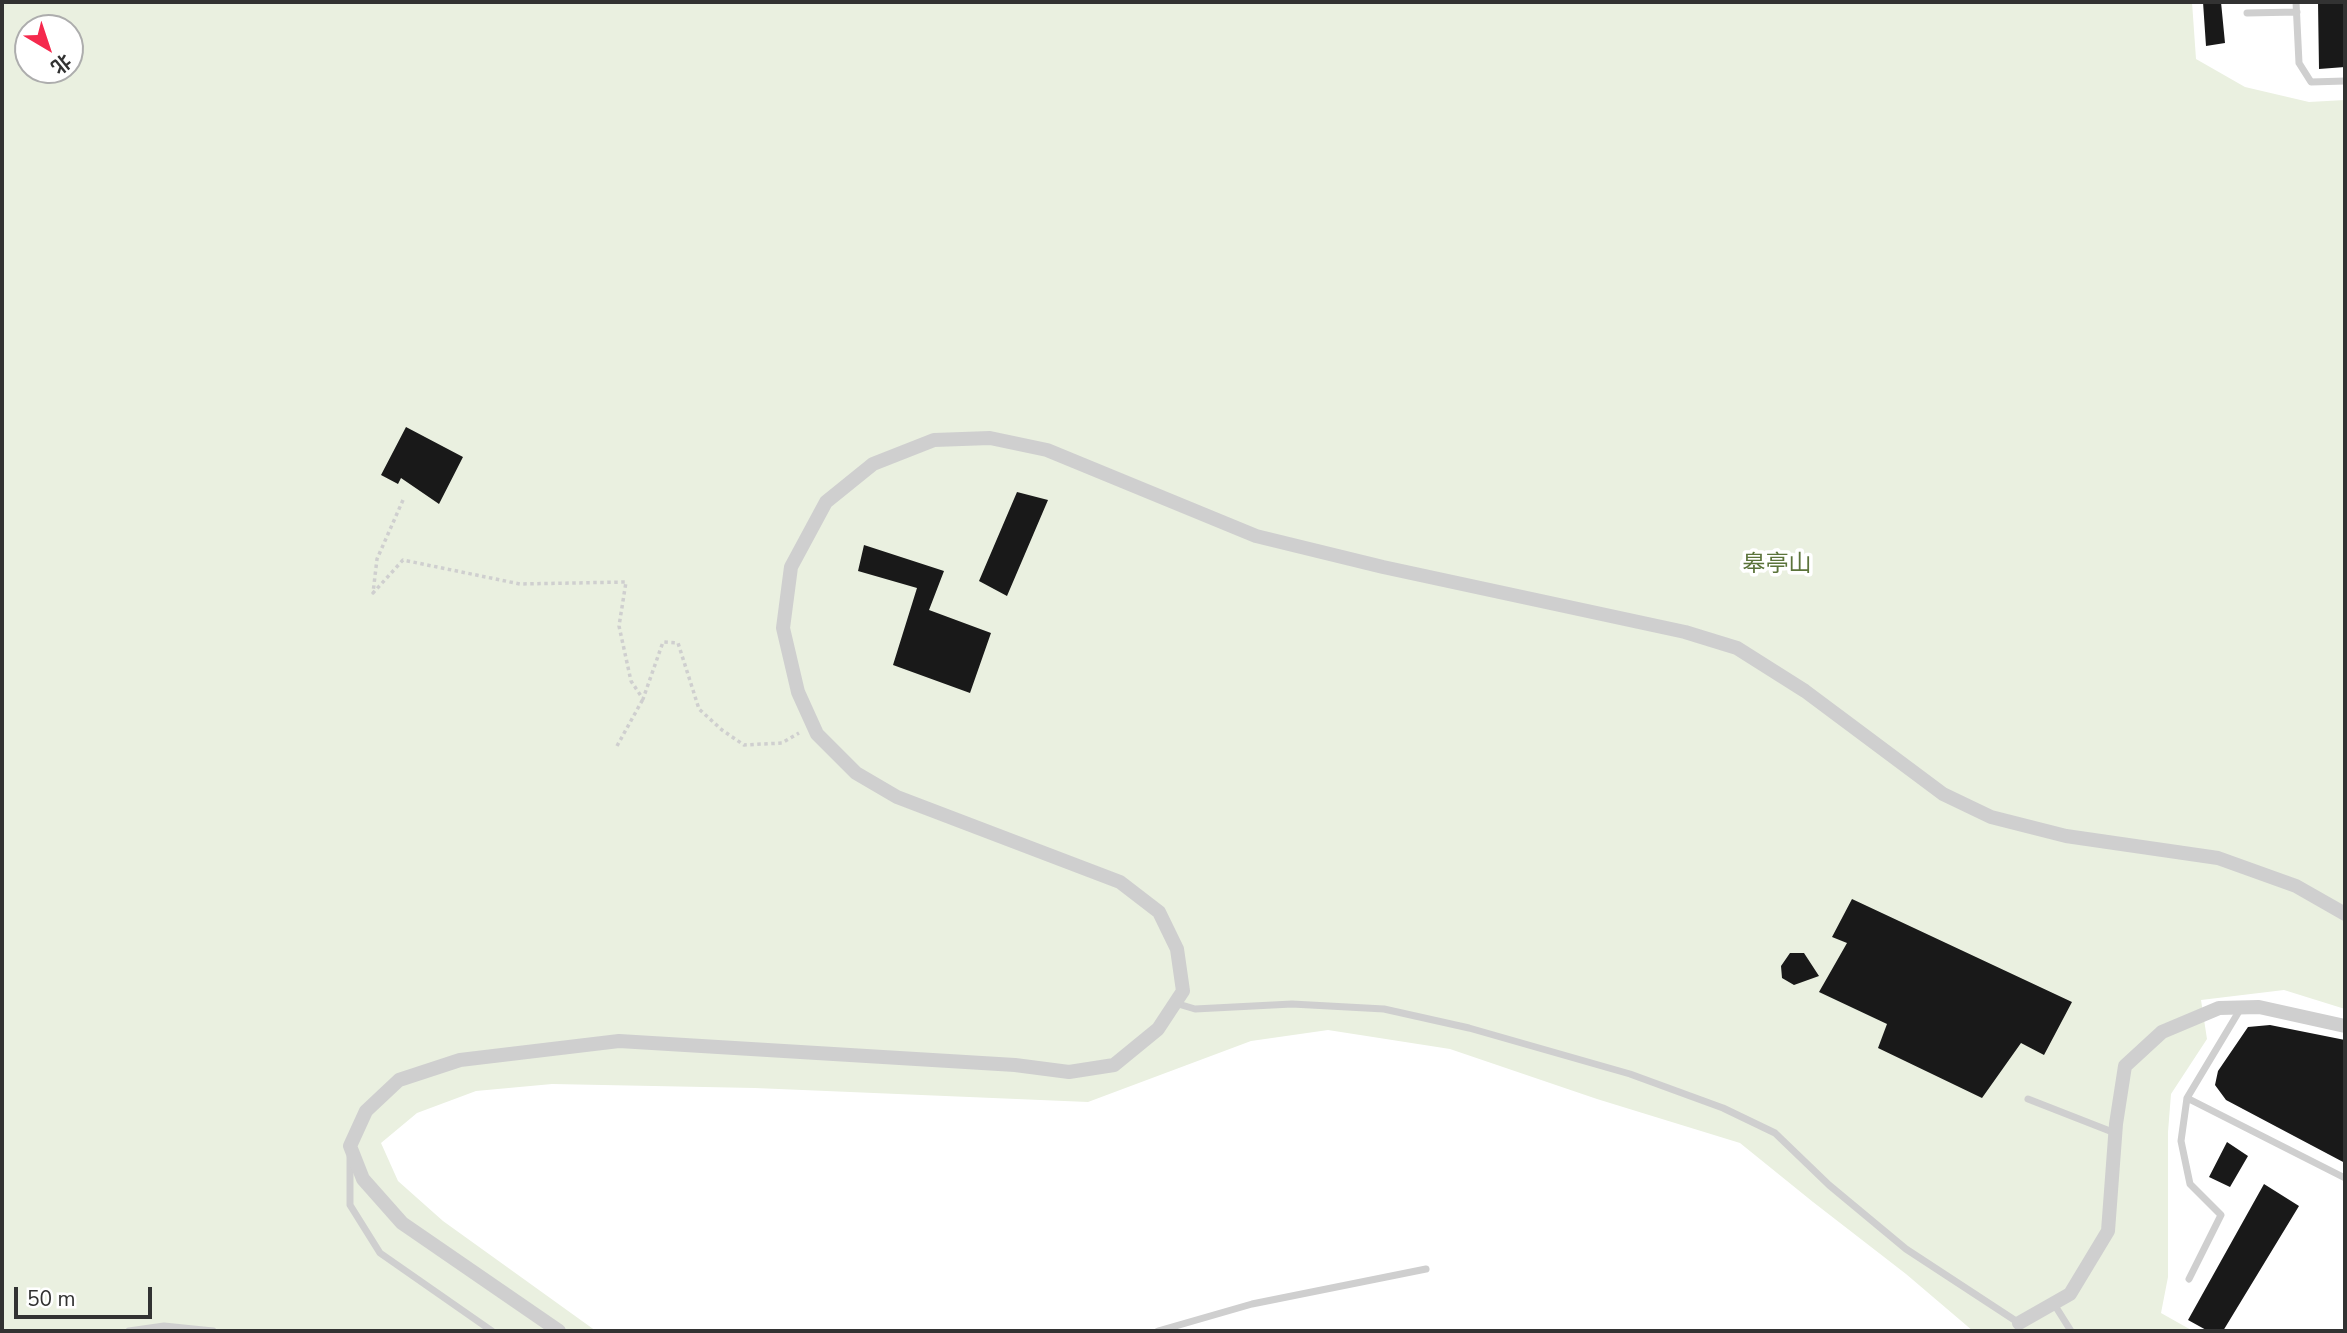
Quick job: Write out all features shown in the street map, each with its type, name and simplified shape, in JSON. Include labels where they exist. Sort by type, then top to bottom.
[{"type":"street","points":[[559,1331],[402,1223],[363,1179],[350,1146],[366,1111],[399,1080],[460,1060],[619,1041],[1015,1065],[1069,1072],[1114,1065],[1158,1029],[1183,991],[1177,948],[1159,912],[1120,882],[897,797],[856,773],[817,734],[798,692],[783,628],[791,567],[826,502],[873,464],[933,440],[990,438],[1047,450],[1256,536],[1383,567],[1685,632],[1737,648],[1805,691],[1943,794],[1991,817],[2066,836],[2218,858],[2296,886],[2345,914]]},
{"type":"street","points":[[2019,1323],[2070,1294],[2109,1231],[2116,1134],[2125,1066],[2162,1032],[2219,1008],[2241,1007],[2259,1007],[2345,1026]]},
{"type":"lane","points":[[2296,2],[2299,63],[2311,82],[2345,81]]},
{"type":"lane","points":[[2247,13],[2297,12]]},
{"type":"lane","points":[[1175,1003],[1195,1009],[1292,1003],[1384,1009],[1469,1028],[1630,1074],[1723,1108],[1775,1133],[1829,1185],[1906,1248],[2019,1323]]},
{"type":"lane","points":[[2189,1279],[2221,1215],[2190,1184],[2180,1142],[2187,1098],[2241,1007]]},
{"type":"lane","points":[[2187,1098],[2345,1178]]},
{"type":"lane","points":[[2028,1099],[2116,1134]]},
{"type":"lane","points":[[350,1146],[350,1205],[380,1253],[492,1331]]},
{"type":"lane","points":[[1158,1331],[1252,1304],[1426,1269]]},
{"type":"lane","points":[[2053,1303],[2071,1331]]},
{"type":"lane","points":[[130,1331],[164,1326],[213,1331]]},
{"type":"path","points":[[403,500],[377,559],[373,593],[403,560],[520,584],[626,582],[619,626],[631,681],[643,699]]},
{"type":"path","points":[[617,746],[643,699],[663,642],[678,643],[699,709],[744,745],[782,743],[813,725]]},
{"type":"green space","name":"皋亭山","points":[[2,2],[2192,2],[2196,59],[2245,87],[2309,102],[2345,100],[2345,1009],[2284,990],[2201,1000],[2207,1039],[2171,1094],[2168,1132],[2168,1277],[2161,1313],[2193,1331],[1973,1331],[1906,1274],[1740,1143],[1597,1099],[1450,1049],[1328,1030],[1251,1041],[1088,1102],[755,1088],[552,1084],[476,1091],[417,1113],[381,1143],[398,1181],[443,1221],[596,1331],[2,1331]]},
{"type":"building","points":[[2203,2],[2221,2],[2225,43],[2206,46]]},
{"type":"building","points":[[2318,2],[2345,2],[2345,67],[2319,69]]},
{"type":"building","points":[[406,427],[463,457],[439,504],[401,478],[398,484],[381,475]]},
{"type":"building","points":[[1017,492],[1048,500],[1007,596],[979,581]]},
{"type":"building","points":[[864,545],[944,571],[929,610],[991,633],[970,693],[893,665],[917,588],[858,571]]},
{"type":"building","points":[[1852,899],[2072,1002],[2044,1055],[2021,1043],[1982,1098],[1878,1048],[1887,1024],[1819,992],[1847,943],[1832,937]]},
{"type":"building","points":[[1790,953],[1804,953],[1819,976],[1794,985],[1782,978],[1781,966]]},
{"type":"building","points":[[2270,1025],[2345,1040],[2345,1163],[2226,1100],[2215,1085],[2218,1071],[2248,1027]]},
{"type":"building","points":[[2227,1142],[2248,1156],[2230,1187],[2209,1177]]},
{"type":"building","points":[[2264,1184],[2299,1206],[2223,1331],[2208,1331],[2188,1320]]}]
